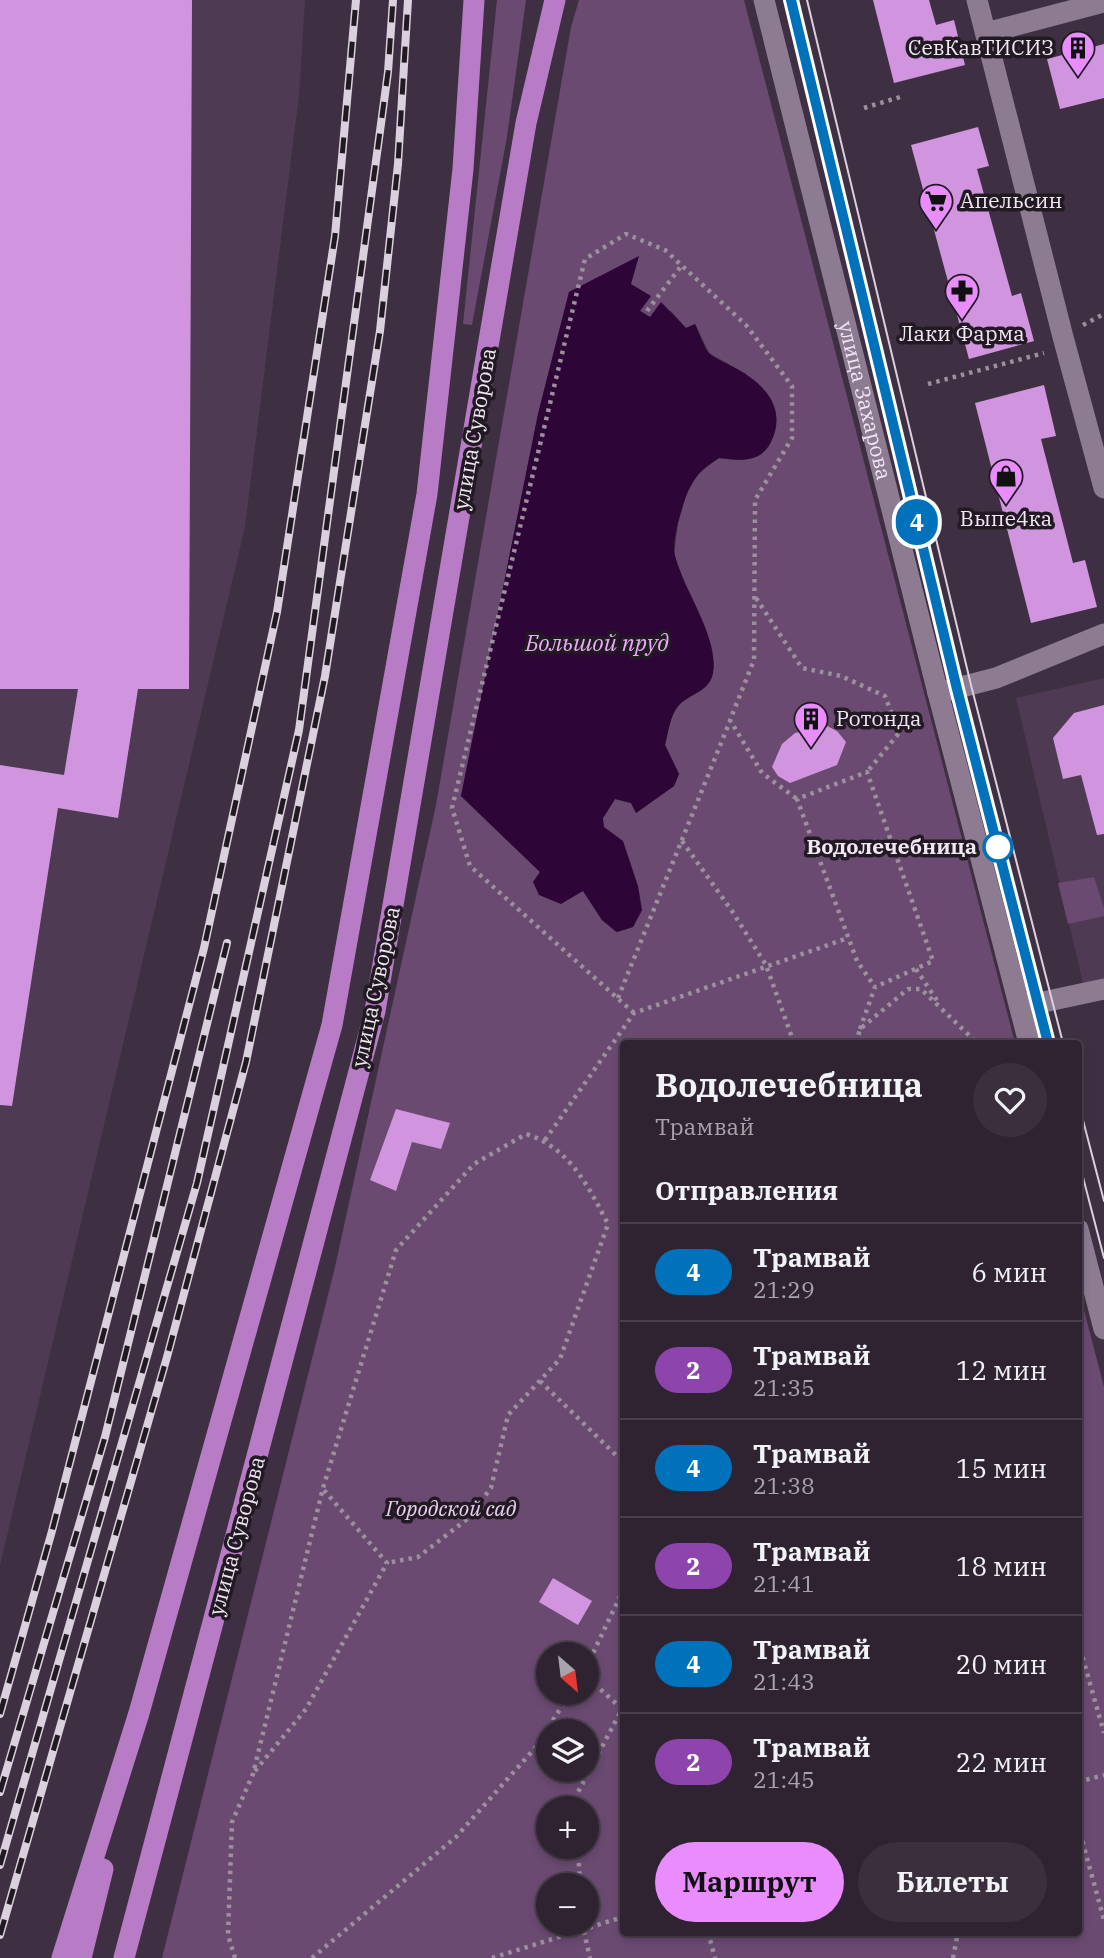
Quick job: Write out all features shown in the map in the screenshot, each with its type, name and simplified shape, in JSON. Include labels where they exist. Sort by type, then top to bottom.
[{"type":"main road","name":"улица Суворова","points":[[62,1958],[139,1713],[332,1025],[427,494],[463,169],[474,0]]},
{"type":"main road","name":"улица Суворова","points":[[124,1958],[375,1011],[526,123],[555,0]]},
{"type":"main road","name":"улица Суворова","points":[[81,1958],[139,1713]]},
{"type":"street","name":"улица Захарова","points":[[764,0],[1029,1040]]},
{"type":"street","points":[[977,0],[1065,347],[1104,488]]},
{"type":"street","points":[[986,33],[1104,2]]},
{"type":"street","points":[[939,693],[996,678],[1104,634]]},
{"type":"street","points":[[1020,1007],[1104,989]]},
{"type":"street","points":[[1082,1244],[1104,1329]]},
{"type":"path","points":[[864,108],[900,97]]},
{"type":"path","points":[[618,998],[754,660],[755,500],[792,438],[792,386],[746,325],[665,250],[626,234],[585,260],[452,808],[470,866],[634,1013]]},
{"type":"path","points":[[648,311],[682,265]]},
{"type":"path","points":[[928,384],[1065,347]]},
{"type":"path","points":[[754,596],[802,668],[841,676],[885,696],[899,733],[867,772],[797,799]]},
{"type":"path","points":[[730,720],[762,773],[797,799],[856,961],[874,987]]},
{"type":"path","points":[[857,1040],[874,987],[933,961],[867,772]]},
{"type":"path","points":[[682,841],[732,911],[766,965],[793,1040]]},
{"type":"path","points":[[545,1140],[634,1013],[848,938]]},
{"type":"path","points":[[916,969],[943,1009]]},
{"type":"path","points":[[860,1029],[908,989],[921,989],[974,1040]]},
{"type":"path","points":[[235,1958],[228,1936],[232,1822],[253,1774],[323,1488],[396,1250],[474,1164],[526,1134],[545,1140],[583,1177],[608,1224],[560,1359],[508,1415],[491,1488],[466,1520],[418,1557],[387,1563]]},
{"type":"path","points":[[540,1381],[620,1459]]},
{"type":"path","points":[[323,1488],[387,1563]]},
{"type":"path","points":[[253,1774],[306,1709],[387,1563]]},
{"type":"path","points":[[598,1642],[620,1596]]},
{"type":"path","points":[[1082,1655],[1104,1733]]},
{"type":"path","points":[[599,1687],[620,1706]]},
{"type":"path","points":[[312,1958],[456,1836],[535,1748],[563,1705]]},
{"type":"path","points":[[576,1796],[620,1715]]},
{"type":"path","points":[[1082,1781],[1104,1775]]},
{"type":"path","points":[[1082,1840],[1104,1920]]},
{"type":"path","points":[[599,1922],[620,1918]]},
{"type":"path","points":[[492,1958],[554,1936]]},
{"type":"path","points":[[584,1936],[590,1958]]},
{"type":"path","points":[[709,1936],[715,1958]]},
{"type":"path","points":[[953,1958],[957,1936]]},
{"type":"shaded area","points":[[0,0],[305,0],[299,96],[245,527],[0,1566]]},
{"type":"shaded area","points":[[1104,678],[1104,978],[1083,983],[1016,698]]},
{"type":"green space","points":[[497,0],[526,0],[507,137],[472,325],[463,324]]},
{"type":"green space","name":"Городской сад","points":[[579,0],[744,0],[1014,1040],[620,1040],[620,1936],[1082,1936],[1082,1302],[1104,1387],[1104,1958],[162,1958],[335,1267],[436,805],[571,27]],"holes":[[[638,257],[630,284],[640,311],[650,317],[671,311],[686,328],[695,324],[709,353],[746,374],[769,446],[746,460],[719,458],[700,471],[686,494],[678,523],[674,554],[714,663],[709,682],[683,701],[671,721],[665,745],[679,774],[674,786],[636,813],[631,803],[615,799],[603,818],[603,827],[642,910],[633,927],[616,932],[602,920],[583,891],[533,882],[540,872],[461,796],[538,414],[569,292]]]},
{"type":"green space","points":[[1094,877],[1104,916],[1068,924],[1058,883]]},
{"type":"water","name":"Большой пруд","points":[[639,256],[631,284],[651,296],[640,311],[650,317],[661,302],[686,328],[695,324],[709,353],[747,375],[765,390],[771,399],[777,419],[771,442],[761,454],[748,459],[719,458],[711,463],[695,479],[682,509],[675,538],[675,556],[711,644],[713,673],[708,684],[683,701],[671,718],[665,745],[679,774],[674,786],[636,813],[631,803],[615,799],[603,818],[604,827],[623,841],[638,886],[642,910],[633,927],[617,932],[602,920],[583,891],[561,904],[539,895],[533,882],[540,872],[461,796],[538,414],[569,292]]},
{"type":"building","points":[[0,0],[192,0],[189,689],[138,689],[118,818],[58,808],[12,1106],[0,1105],[0,765],[64,775],[78,689],[0,689]]},
{"type":"building","points":[[873,0],[929,0],[936,25],[954,20],[965,65],[894,83]]},
{"type":"building","name":"СевКавТИСИЗ","points":[[1104,44],[1104,98],[1060,109],[1047,59]]},
{"type":"building","points":[[978,127],[989,166],[977,169],[1012,296],[1021,293],[1034,341],[969,359],[911,145]]},
{"type":"building","points":[[1044,385],[1056,436],[1041,439],[1073,563],[1085,560],[1097,607],[1031,623],[975,403]]},
{"type":"building","points":[[1104,705],[1104,834],[1097,835],[1081,775],[1063,779],[1053,738],[1074,713]]},
{"type":"building","name":"Ротонда","points":[[827,726],[837,731],[846,742],[837,765],[790,783],[778,776],[772,767],[782,744],[795,733]]},
{"type":"building","points":[[396,1109],[450,1123],[441,1149],[412,1142],[396,1191],[370,1180]]},
{"type":"building","points":[[553,1578],[592,1601],[578,1625],[539,1602]]},
{"type":"tram line","points":[[791,0],[957,689],[1047,1040]]},
{"type":"tram line","name":"4","points":[[791,0],[957,689],[1047,1040]]},
{"type":"tram line","points":[[807,0],[971,685],[1062,1040]]},
{"type":"tram line","points":[[1082,1116],[1104,1201]]},
{"type":"tram line","points":[[1082,1173],[1104,1258]]},
{"type":"railway","points":[[0,1714],[52,1531],[204,948],[277,612],[335,236],[356,0]]},
{"type":"railway","points":[[0,1865],[197,1183],[299,730],[388,72],[393,0]]},
{"type":"railway","points":[[0,1935],[167,1357],[246,1062],[325,676],[380,331],[398,164],[408,0]]},
{"type":"railway","points":[[0,1792],[105,1437],[227,943]]},
{"type":"place","name":"СевКавТИСИЗ","points":[[1078,78]]},
{"type":"place","name":"Апельсин","points":[[936,231]]},
{"type":"place","name":"Лаки Фарма","points":[[962,321]]},
{"type":"place","name":"Выпе4ка","points":[[1006,506]]},
{"type":"place","name":"Ротонда","points":[[811,749]]},
{"type":"place","name":"Водолечебница","points":[[998,847]]}]
